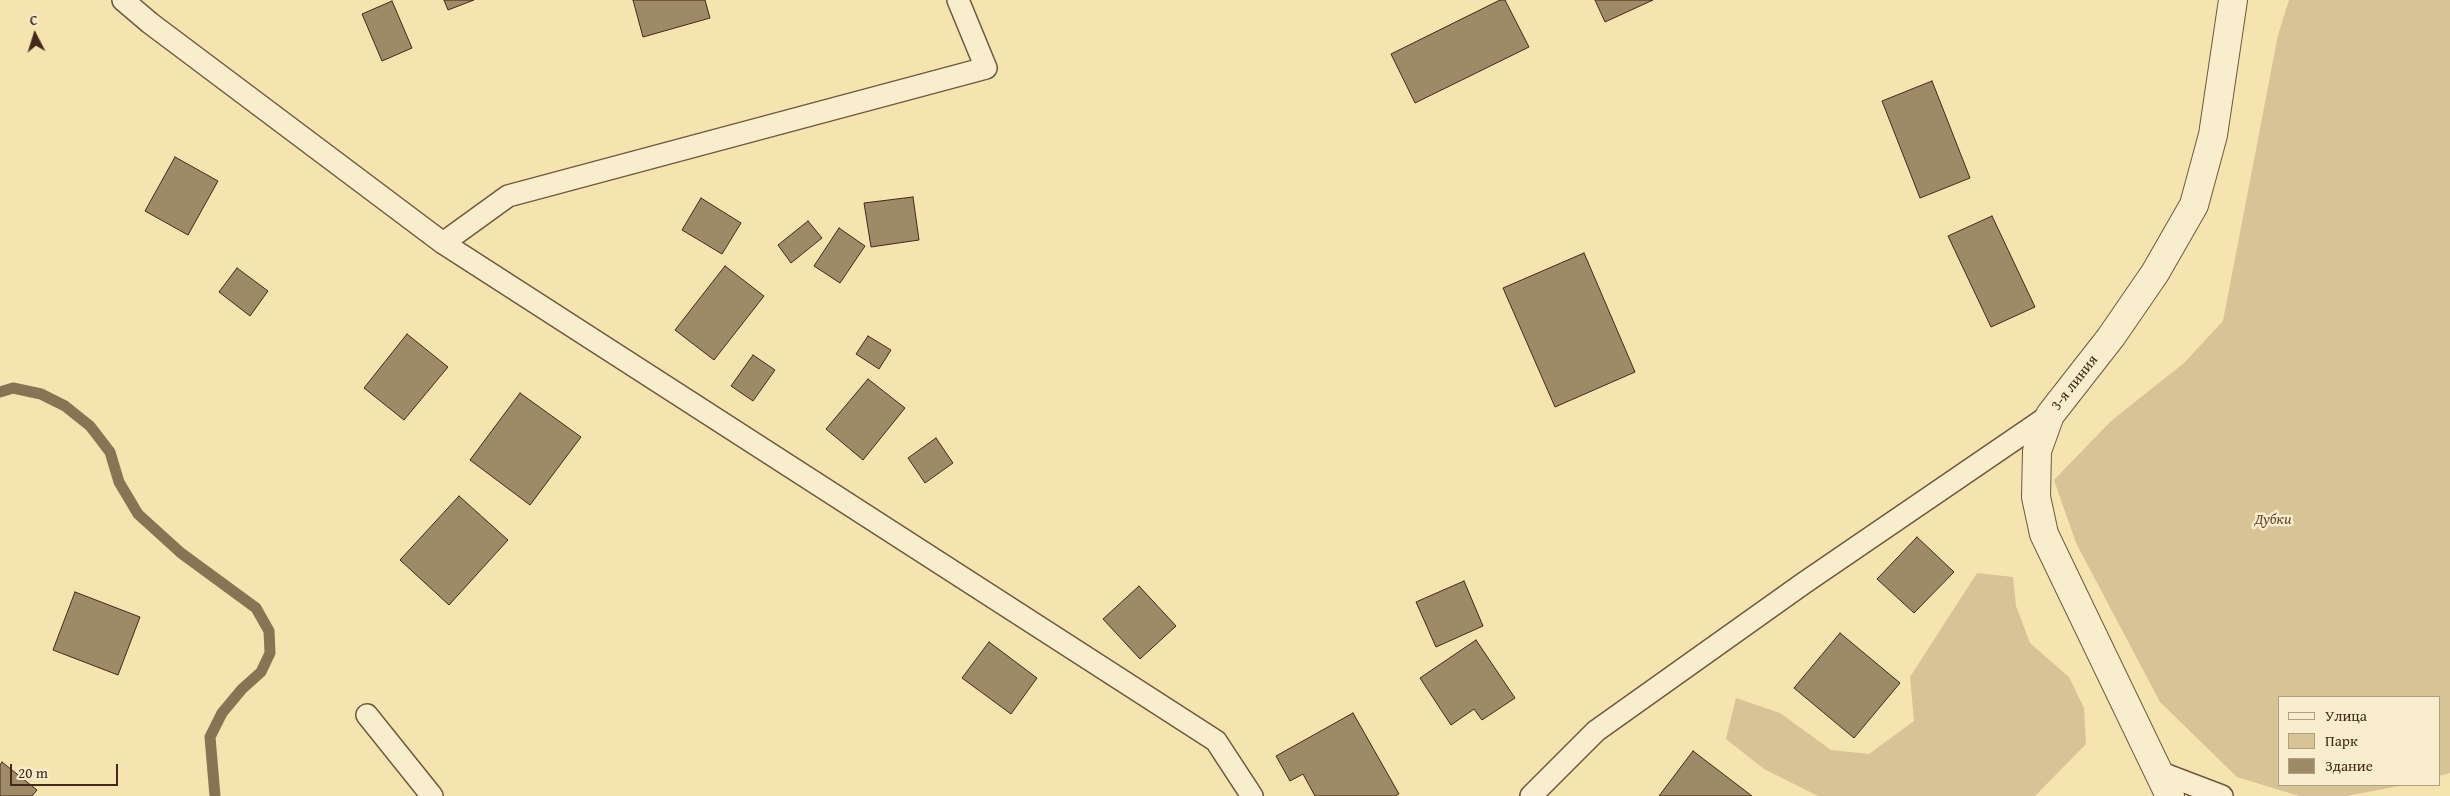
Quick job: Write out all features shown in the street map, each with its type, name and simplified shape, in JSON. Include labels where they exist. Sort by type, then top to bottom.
[{"type":"street","name":"3-я линия","points":[[2164,784],[2044,534],[2036,497],[2037,451],[2050,414],[2127,313],[2155,272],[2194,204],[2213,135],[2233,0]]},
{"type":"lane","points":[[123,0],[150,23],[443,243],[1216,742],[1252,796]]},
{"type":"lane","points":[[443,243],[508,196],[986,68],[958,0]]},
{"type":"lane","points":[[1531,796],[1596,731],[1804,583],[2050,414]]},
{"type":"lane","points":[[368,715],[432,796]]},
{"type":"lane","points":[[2164,784],[2222,796]]},
{"type":"green space","name":"Дубки","points":[[2289,0],[2450,0],[2450,773],[2440,776],[2440,696],[2278,696],[2278,786],[2400,786],[2346,796],[2299,796],[2237,777],[2160,702],[2076,543],[2054,480],[2111,421],[2184,363],[2223,321],[2278,35]]},
{"type":"green space","points":[[1977,573],[2013,577],[2016,606],[2030,643],[2069,677],[2084,708],[2086,744],[2035,796],[1818,796],[1764,769],[1726,739],[1736,698],[1780,713],[1831,750],[1869,754],[1914,721],[1910,677]]},
{"type":"building","points":[[444,0],[474,0],[448,10]]},
{"type":"building","points":[[633,0],[705,0],[710,18],[643,37]]},
{"type":"building","points":[[1500,0],[1505,0],[1529,47],[1415,103],[1391,54]]},
{"type":"building","points":[[1595,0],[1653,0],[1605,22]]},
{"type":"building","points":[[392,1],[412,48],[382,61],[362,14]]},
{"type":"building","points":[[1932,81],[1970,178],[1920,198],[1882,101]]},
{"type":"building","points":[[175,157],[218,181],[188,235],[145,211]]},
{"type":"building","points":[[913,197],[919,240],[871,247],[864,203]]},
{"type":"building","points":[[701,198],[741,223],[722,254],[682,230]]},
{"type":"building","points":[[1992,216],[2035,307],[1991,327],[1948,236]]},
{"type":"building","points":[[808,221],[822,238],[791,263],[778,245]]},
{"type":"building","points":[[839,228],[865,246],[840,283],[814,266]]},
{"type":"building","points":[[1584,253],[1635,372],[1555,407],[1503,288]]},
{"type":"building","points":[[725,266],[764,296],[714,360],[675,330]]},
{"type":"building","points":[[237,268],[268,291],[250,316],[219,292]]},
{"type":"building","points":[[407,334],[448,367],[404,420],[364,388]]},
{"type":"building","points":[[868,336],[891,350],[879,369],[856,354]]},
{"type":"building","points":[[753,355],[775,370],[753,401],[731,386]]},
{"type":"building","points":[[868,379],[905,408],[863,460],[826,429]]},
{"type":"building","points":[[520,393],[581,437],[530,505],[470,460]]},
{"type":"building","points":[[936,438],[953,463],[925,483],[908,458]]},
{"type":"building","points":[[459,496],[508,540],[449,605],[400,560]]},
{"type":"building","points":[[1917,537],[1954,572],[1914,613],[1877,579]]},
{"type":"building","points":[[1464,581],[1483,626],[1436,647],[1416,602]]},
{"type":"building","points":[[1139,586],[1176,626],[1140,659],[1103,619]]},
{"type":"building","points":[[75,592],[140,617],[118,675],[53,650]]},
{"type":"building","points":[[1840,633],[1900,683],[1854,738],[1794,688]]},
{"type":"building","points":[[1476,640],[1515,698],[1482,720],[1474,709],[1451,725],[1420,678]]},
{"type":"building","points":[[989,642],[1037,678],[1011,714],[962,678]]},
{"type":"building","points":[[1353,713],[1399,794],[1395,796],[1315,796],[1303,774],[1290,781],[1276,756]]},
{"type":"building","points":[[1693,751],[1752,796],[1659,796]]},
{"type":"building","points":[[2,762],[37,790],[32,796],[0,796],[0,765]]},
{"type":"waterway","points":[[0,392],[13,388],[41,394],[65,406],[90,426],[110,452],[119,482],[138,514],[181,553],[256,608],[269,631],[270,653],[261,672],[242,689],[222,713],[210,737],[215,796]]}]
